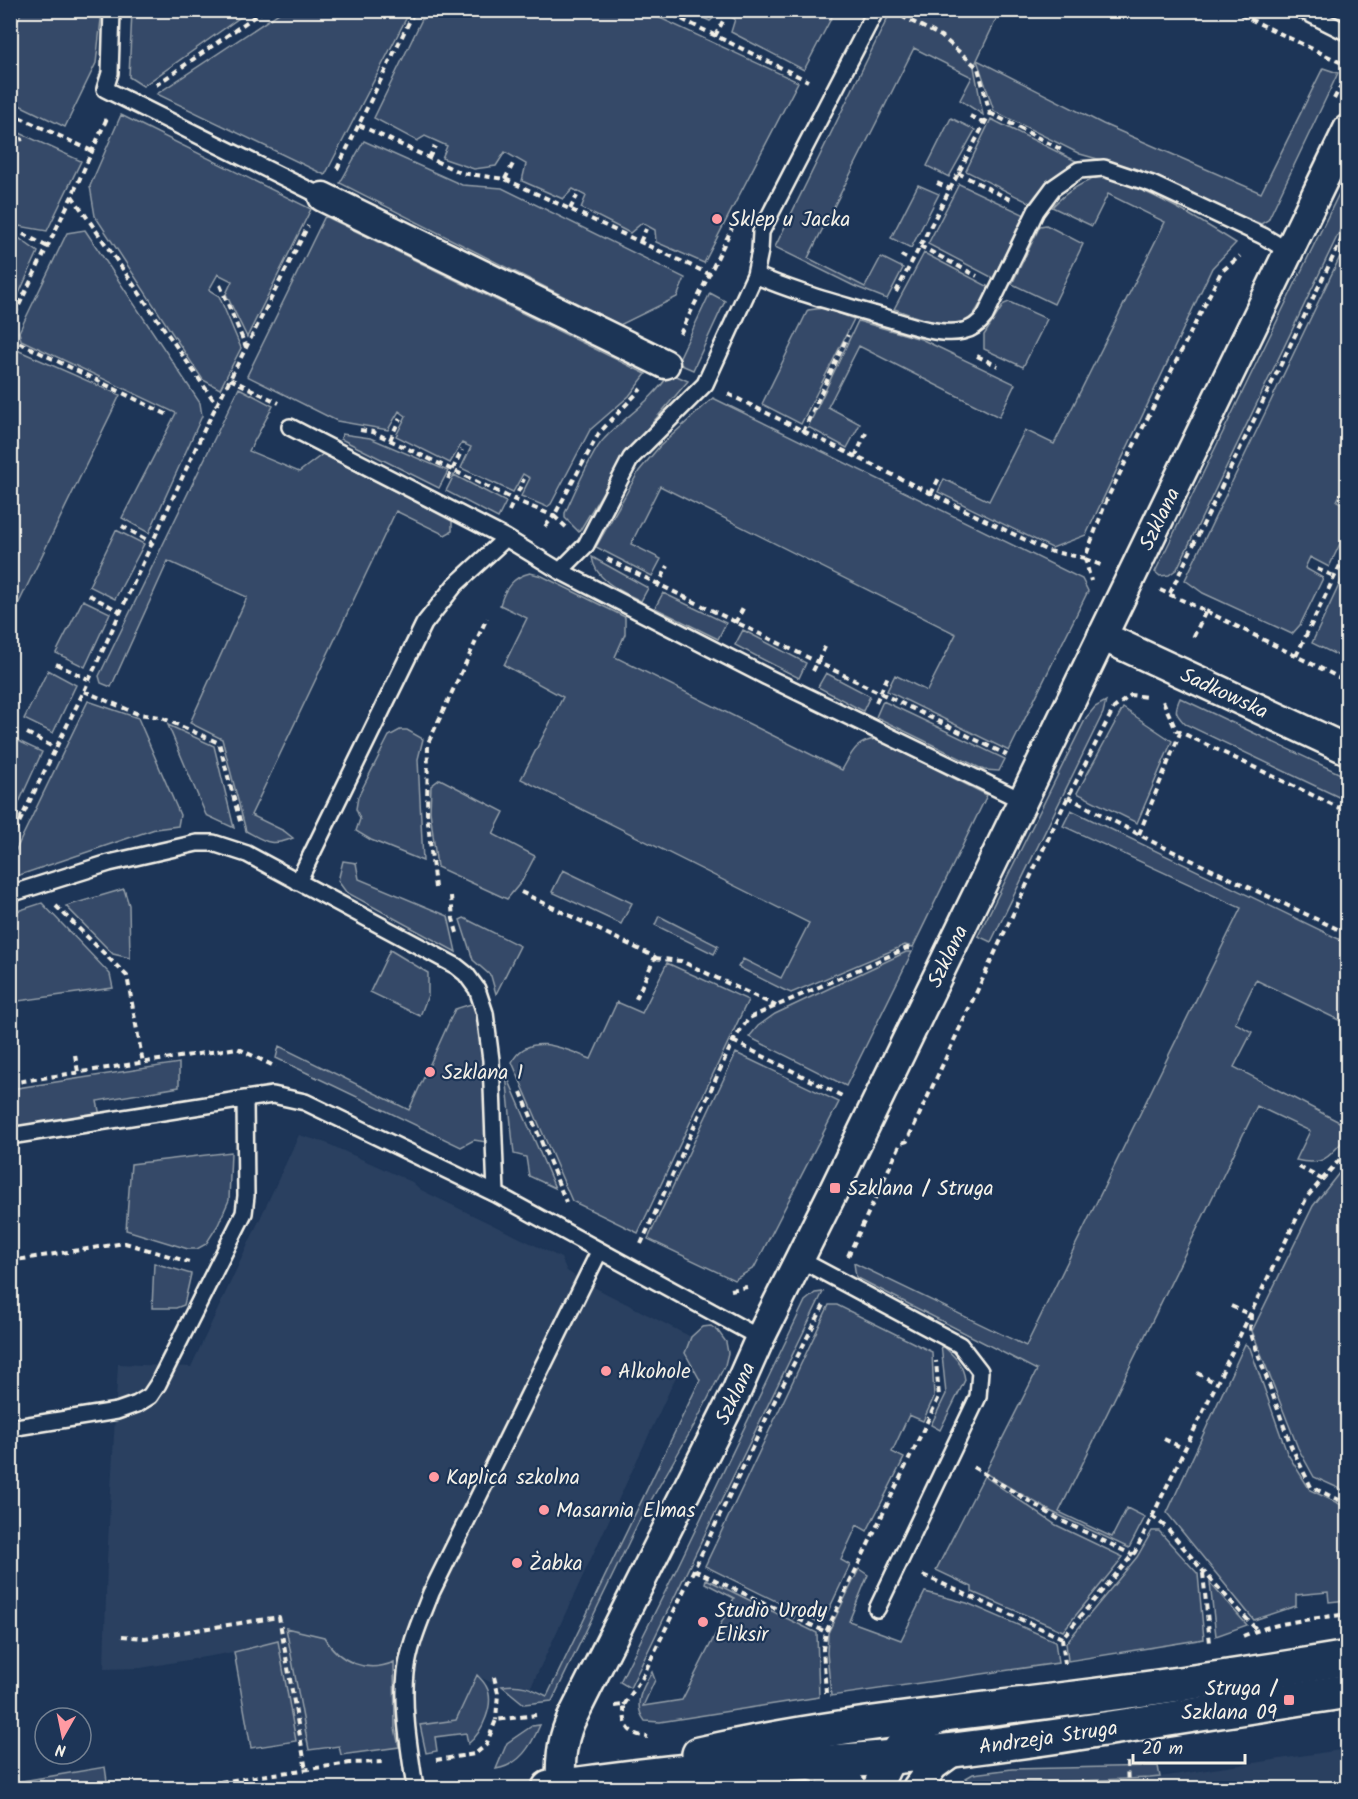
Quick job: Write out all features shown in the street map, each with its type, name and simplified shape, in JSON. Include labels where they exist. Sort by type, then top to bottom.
[{"type":"street","name":"Szklana","points":[[555,1788],[563,1739],[570,1722],[731,1401],[799,1259],[1009,794],[1102,636],[1347,129]]},
{"type":"street","points":[[323,197],[665,364]]},
{"type":"street","name":"Sadkowska","points":[[1102,636],[1347,750]]},
{"type":"street","name":"Andrzeja Struga","points":[[617,1778],[689,1756],[757,1741],[951,1713],[1136,1691],[1347,1658]]},
{"type":"street","name":"Andrzeja Struga","points":[[555,1788],[617,1778],[710,1769],[802,1764],[955,1750],[1068,1735],[1347,1691]]},
{"type":"street","name":"Andrzeja Struga","points":[[877,1788],[891,1757],[915,1731],[951,1713]]},
{"type":"street","points":[[917,1788],[933,1766],[955,1750]]},
{"type":"street","points":[[802,1764],[830,1771],[853,1788]]},
{"type":"lane","points":[[112,10],[110,73],[105,89],[323,197]]},
{"type":"lane","points":[[560,571],[586,545],[631,458],[705,384],[755,275],[761,232],[876,10]]},
{"type":"lane","points":[[1302,10],[1347,33]]},
{"type":"lane","points":[[755,275],[788,289],[916,327],[945,332],[962,331],[977,326],[985,316],[1036,211],[1053,188],[1079,170],[1104,168],[1152,184],[1263,236],[1288,251]]},
{"type":"lane","points":[[290,427],[402,483],[502,536],[560,571],[758,673],[1009,794]]},
{"type":"lane","points":[[298,882],[424,624],[455,585],[502,536]]},
{"type":"lane","points":[[10,894],[110,864],[197,843],[213,843],[247,854],[456,966],[466,974],[477,989],[485,1013],[491,1060],[496,1194]]},
{"type":"lane","points":[[10,1136],[273,1095],[305,1102],[496,1194],[760,1338]]},
{"type":"lane","points":[[10,1428],[117,1411],[137,1404],[150,1396],[244,1213],[246,1196],[245,1099]]},
{"type":"lane","points":[[415,1788],[407,1726],[406,1675],[419,1622],[431,1593],[599,1252]]},
{"type":"lane","points":[[799,1259],[960,1345],[980,1371],[978,1397],[877,1609]]},
{"type":"path","points":[[10,324],[13,313],[48,247],[92,151],[124,99],[264,10]]},
{"type":"path","points":[[10,841],[84,691],[119,611],[217,405],[415,10]]},
{"type":"path","points":[[663,10],[808,81],[812,74]]},
{"type":"path","points":[[1231,10],[1347,66]]},
{"type":"path","points":[[894,295],[990,113],[978,68],[941,36],[900,16]]},
{"type":"path","points":[[715,36],[723,21]]},
{"type":"path","points":[[10,113],[92,151]]},
{"type":"path","points":[[990,113],[1082,160],[1104,168]]},
{"type":"path","points":[[970,116],[984,123]]},
{"type":"path","points":[[359,125],[461,173],[505,179],[709,274]]},
{"type":"path","points":[[10,142],[23,139]]},
{"type":"path","points":[[429,158],[435,146]]},
{"type":"path","points":[[505,179],[514,162]]},
{"type":"path","points":[[937,183],[950,189]]},
{"type":"path","points":[[72,196],[217,405]]},
{"type":"path","points":[[570,209],[577,196]]},
{"type":"path","points":[[737,219],[665,364],[598,433],[554,516],[594,552],[1012,758],[1009,794]]},
{"type":"path","points":[[1347,226],[1170,593],[1347,682]]},
{"type":"path","points":[[640,242],[646,229]]},
{"type":"path","points":[[23,234],[48,247]]},
{"type":"path","points":[[705,384],[1048,551],[1085,558],[1107,499],[1221,272],[1263,236]]},
{"type":"path","points":[[902,255],[912,261]]},
{"type":"path","points":[[220,285],[246,347]]},
{"type":"path","points":[[803,432],[860,310]]},
{"type":"path","points":[[10,338],[170,416]]},
{"type":"path","points":[[390,440],[400,418]]},
{"type":"path","points":[[855,457],[866,433]]},
{"type":"path","points":[[931,494],[939,478]]},
{"type":"path","points":[[502,536],[525,479]]},
{"type":"path","points":[[122,526],[152,543]]},
{"type":"path","points":[[1296,656],[1347,549]]},
{"type":"path","points":[[1317,569],[1334,576]]},
{"type":"path","points":[[89,595],[119,611]]},
{"type":"path","points":[[1189,646],[1206,611]]},
{"type":"path","points":[[435,888],[427,813],[428,743],[487,618]]},
{"type":"path","points":[[56,664],[88,679]]},
{"type":"path","points":[[84,691],[138,714],[160,717],[219,743],[244,836]]},
{"type":"path","points":[[1162,701],[1166,693]]},
{"type":"path","points":[[847,1258],[901,1143],[907,1141],[1068,797],[1114,708],[1131,694],[1162,701]]},
{"type":"path","points":[[1162,701],[1176,730],[1180,733],[1347,812]]},
{"type":"path","points":[[27,733],[56,748]]},
{"type":"path","points":[[1139,834],[1180,733]]},
{"type":"path","points":[[1068,797],[1139,834],[1347,934]]},
{"type":"path","points":[[10,811],[22,817]]},
{"type":"path","points":[[37,886],[127,976],[143,1063]]},
{"type":"path","points":[[521,892],[655,957],[681,961],[776,1006]]},
{"type":"path","points":[[451,896],[453,919],[459,938]]},
{"type":"path","points":[[651,1249],[641,1244],[733,1041],[749,1018],[907,948],[918,950]]},
{"type":"path","points":[[634,1003],[655,957]]},
{"type":"path","points":[[733,1041],[845,1097]]},
{"type":"path","points":[[10,1083],[237,1048],[279,1069]]},
{"type":"path","points":[[75,1055],[78,1072]]},
{"type":"path","points":[[519,1088],[567,1205],[559,1201]]},
{"type":"path","points":[[1066,1670],[1062,1638],[1133,1555],[1307,1197],[1347,1150]]},
{"type":"path","points":[[1299,1167],[1323,1180]]},
{"type":"path","points":[[10,1261],[125,1244],[215,1270]]},
{"type":"path","points":[[722,1286],[729,1290],[747,1288],[752,1283]]},
{"type":"path","points":[[624,1705],[642,1678],[776,1398],[829,1296]]},
{"type":"path","points":[[1231,1306],[1251,1315]]},
{"type":"path","points":[[1251,1315],[1250,1331],[1291,1446],[1311,1487],[1347,1504]]},
{"type":"path","points":[[826,1700],[823,1649],[826,1632],[939,1397],[934,1350]]},
{"type":"path","points":[[1197,1373],[1216,1383]]},
{"type":"path","points":[[1164,1439],[1185,1449]]},
{"type":"path","points":[[951,1454],[1060,1520],[1133,1555]]},
{"type":"path","points":[[1152,1516],[1167,1528],[1257,1630]]},
{"type":"path","points":[[898,1564],[1062,1638]]},
{"type":"path","points":[[694,1570],[826,1632]]},
{"type":"path","points":[[1203,1571],[1210,1650]]},
{"type":"path","points":[[122,1636],[145,1638],[279,1617],[306,1770]]},
{"type":"path","points":[[494,1677],[498,1693],[496,1720]]},
{"type":"path","points":[[1126,1759],[1128,1788]]},
{"type":"shaded area","points":[[132,10],[249,11],[143,86],[129,77]]},
{"type":"shaded area","points":[[22,11],[102,11],[96,63],[65,127],[11,101],[11,35]]},
{"type":"shaded area","points":[[282,11],[410,11],[325,175],[157,94]]},
{"type":"shaded area","points":[[426,11],[645,11],[798,82],[704,263],[656,242],[655,230],[642,223],[630,233],[581,208],[586,196],[573,189],[563,199],[522,181],[526,164],[505,152],[496,166],[474,169],[442,158],[447,146],[425,136],[417,141],[374,118]]},
{"type":"shaded area","points":[[688,11],[835,11],[804,70],[731,32],[735,19],[720,12],[710,21]]},
{"type":"shaded area","points":[[891,11],[1000,11],[974,67],[983,115],[960,100],[972,77],[914,48],[808,258],[865,287],[881,257],[903,268],[887,299],[854,286],[775,247]]},
{"type":"shaded area","points":[[977,60],[1103,124],[1261,193],[1323,68],[1338,73],[1268,220],[1261,224],[1115,164],[1080,154],[994,111]]},
{"type":"shaded area","points":[[121,115],[311,209],[247,337],[226,294],[232,281],[218,274],[209,290],[219,296],[241,348],[220,389],[203,380],[95,216],[90,186]]},
{"type":"shaded area","points":[[951,118],[975,130],[949,177],[927,166]]},
{"type":"shaded area","points":[[991,119],[1078,162],[1051,179],[1030,203],[966,171]]},
{"type":"shaded area","points":[[11,129],[81,161],[47,231],[19,226],[16,236],[38,252],[16,300],[10,299]]},
{"type":"shaded area","points":[[364,141],[462,185],[502,188],[685,278],[677,297],[620,325],[340,183]]},
{"type":"shaded area","points":[[1103,176],[1155,196],[1236,243],[1212,268],[1086,535],[1052,548],[938,492],[944,479],[989,501],[1025,430],[1054,444],[1165,222],[1108,194],[1092,226],[1052,207],[1075,187]]},
{"type":"shaded area","points":[[1347,177],[1347,216],[1177,569],[1169,575],[1160,576],[1155,572]]},
{"type":"shaded area","points":[[959,184],[1025,215],[993,278],[928,244]]},
{"type":"shaded area","points":[[918,185],[939,194],[911,248],[891,238]]},
{"type":"shaded area","points":[[325,216],[646,374],[629,396],[590,430],[551,504],[547,507],[521,496],[530,478],[523,474],[513,492],[461,468],[471,447],[462,443],[450,463],[396,436],[406,416],[399,411],[388,430],[337,421],[247,376]]},
{"type":"shaded area","points":[[1046,225],[1083,244],[1054,304],[1012,284],[1040,226]]},
{"type":"shaded area","points":[[85,230],[200,403],[202,416],[149,533],[122,518],[176,413],[21,340],[19,332],[67,233]]},
{"type":"shaded area","points":[[1347,242],[1348,490],[1343,488],[1337,501],[1347,506],[1347,529],[1329,567],[1310,557],[1305,568],[1323,578],[1300,625],[1292,634],[1203,593],[1185,580]]},
{"type":"shaded area","points":[[924,253],[989,287],[972,316],[964,321],[945,324],[894,309]]},
{"type":"shaded area","points":[[710,293],[725,301],[693,370],[677,363]]},
{"type":"shaded area","points":[[1009,302],[1047,319],[1023,367],[984,349],[984,335],[1004,304]]},
{"type":"shaded area","points":[[824,308],[854,319],[801,424],[762,404],[808,310]]},
{"type":"shaded area","points":[[858,321],[921,339],[1015,384],[999,417],[859,346],[828,407],[860,424],[847,448],[808,427]]},
{"type":"shaded area","points":[[17,350],[120,395],[11,619],[10,352]]},
{"type":"shaded area","points":[[670,373],[688,381],[625,455],[579,532],[565,518],[565,513],[599,444],[647,400]]},
{"type":"shaded area","points":[[239,388],[273,406],[249,451],[299,472],[323,454],[452,521],[452,531],[445,535],[396,511],[251,815],[284,831],[293,838],[274,843],[246,831],[222,739],[190,723],[247,597],[168,561],[111,687],[101,683],[99,676]]},
{"type":"shaded area","points":[[713,398],[1082,579],[1088,591],[1009,751],[887,691],[895,675],[927,691],[956,634],[660,486],[631,544],[661,559],[652,576],[596,547],[639,471],[659,447]]},
{"type":"shaded area","points":[[342,434],[370,438],[448,471],[439,488],[341,439]]},
{"type":"shaded area","points":[[454,475],[506,502],[498,518],[446,491]]},
{"type":"shaded area","points":[[116,530],[144,544],[115,599],[89,586]]},
{"type":"shaded area","points":[[592,557],[648,588],[641,601],[604,579],[598,573]]},
{"type":"shaded area","points":[[1347,568],[1347,660],[1312,643]]},
{"type":"shaded area","points":[[530,573],[542,576],[625,617],[625,634],[615,657],[842,770],[858,746],[876,739],[987,795],[913,947],[905,945],[791,993],[784,990],[738,967],[743,959],[781,978],[809,923],[521,779],[563,697],[504,665],[527,618],[500,605],[510,584]]},
{"type":"shaded area","points":[[663,593],[726,623],[718,639],[655,608]]},
{"type":"shaded area","points":[[83,600],[110,613],[85,667],[56,653]]},
{"type":"shaded area","points":[[743,630],[806,663],[799,678],[735,645]]},
{"type":"shaded area","points":[[48,670],[76,685],[53,733],[24,719]]},
{"type":"shaded area","points":[[826,673],[870,696],[863,711],[818,687]]},
{"type":"shaded area","points":[[1180,698],[1347,777],[1347,801],[1185,724],[1176,712]]},
{"type":"shaded area","points":[[88,701],[138,718],[180,815],[178,826],[155,829],[11,878],[11,860]]},
{"type":"shaded area","points":[[883,701],[1005,759],[999,771],[984,770],[876,717]]},
{"type":"shaded area","points":[[1106,701],[1103,713],[991,942],[978,936],[1086,718],[1095,707]]},
{"type":"shaded area","points":[[1123,708],[1172,741],[1137,823],[1077,793]]},
{"type":"shaded area","points":[[168,725],[214,746],[234,828],[206,815]]},
{"type":"shaded area","points":[[400,730],[407,730],[423,739],[418,759],[423,861],[371,840],[356,831],[360,819],[356,809],[358,797],[389,736]]},
{"type":"shaded area","points":[[14,739],[42,752],[17,807],[10,803],[11,747]]},
{"type":"shaded area","points":[[440,779],[504,812],[493,834],[535,856],[522,881],[507,899],[437,867],[430,811],[431,786]]},
{"type":"shaded area","points":[[1071,810],[1347,943],[1347,1024],[1256,980],[1235,1023],[1252,1032],[1234,1067],[1347,1126],[1347,1136],[1331,1154],[1320,1161],[1296,1160],[1310,1131],[1257,1106],[1059,1512],[1112,1537],[1127,1508],[1145,1517],[1129,1548],[1052,1512],[985,1473],[1037,1370],[856,1277],[854,1263],[1026,1346],[1241,908],[1063,826]]},
{"type":"shaded area","points":[[343,861],[356,863],[359,879],[448,916],[456,952],[346,892],[338,881]]},
{"type":"shaded area","points":[[563,870],[632,903],[621,924],[552,892]]},
{"type":"shaded area","points":[[124,889],[129,905],[130,958],[113,954],[66,906]]},
{"type":"shaded area","points":[[42,903],[110,974],[113,988],[11,1002],[11,913]]},
{"type":"shaded area","points":[[659,916],[718,946],[714,954],[655,925]]},
{"type":"shaded area","points":[[464,918],[520,946],[496,994],[491,976],[473,960],[460,920]]},
{"type":"shaded area","points":[[390,950],[428,973],[428,995],[420,1016],[370,992]]},
{"type":"shaded area","points":[[906,952],[912,952],[846,1086],[749,1037],[758,1026],[775,1014]]},
{"type":"shaded area","points":[[667,963],[748,1000],[638,1233],[572,1201],[512,1062],[519,1052],[538,1045],[549,1045],[591,1059],[617,1002],[642,1013]]},
{"type":"shaded area","points":[[471,1004],[478,1007],[493,1118],[486,1142],[474,1140],[461,1147],[276,1058],[279,1046],[409,1110],[455,1009]]},
{"type":"shaded area","points":[[736,1053],[839,1102],[754,1268],[734,1280],[648,1239]]},
{"type":"shaded area","points":[[179,1063],[179,1087],[97,1101],[100,1116],[11,1127],[11,1089]]},
{"type":"shaded area","points":[[506,1074],[555,1188],[529,1176],[526,1157],[514,1154]]},
{"type":"shaded area","points":[[299,1135],[326,1143],[412,1182],[421,1190],[561,1258],[567,1271],[584,1282],[691,1337],[687,1353],[531,1687],[516,1684],[502,1688],[476,1675],[456,1720],[251,1748],[234,1652],[141,1668],[104,1669],[107,1561],[118,1364],[191,1367]]},
{"type":"shaded area","points":[[231,1152],[229,1200],[218,1225],[206,1244],[197,1249],[188,1249],[126,1230],[131,1164]]},
{"type":"shaded area","points":[[1347,1163],[1347,1492],[1314,1477],[1298,1448],[1252,1331],[1313,1206]]},
{"type":"shaded area","points":[[154,1263],[191,1274],[184,1305],[176,1308],[152,1308]]},
{"type":"shaded area","points":[[823,1292],[630,1688],[620,1682],[805,1301],[815,1293]]},
{"type":"shaded area","points":[[829,1305],[837,1305],[932,1352],[934,1397],[923,1421],[909,1415],[892,1452],[904,1458],[867,1531],[857,1525],[841,1560],[850,1565],[822,1624],[705,1566]]},
{"type":"shaded area","points":[[711,1326],[726,1342],[728,1353],[725,1365],[696,1422],[638,1523],[552,1701],[524,1704],[502,1686],[526,1687],[547,1696],[700,1380],[685,1353],[691,1337],[702,1327]]},
{"type":"shaded area","points":[[941,1344],[960,1364],[965,1380],[940,1430],[931,1425],[946,1394]]},
{"type":"shaded area","points":[[1245,1344],[1250,1348],[1287,1453],[1310,1490],[1348,1508],[1347,1600],[1329,1602],[1328,1592],[1296,1595],[1296,1606],[1254,1620],[1167,1513]]},
{"type":"shaded area","points":[[984,1476],[1056,1525],[1123,1557],[1063,1631],[972,1592],[972,1587],[936,1570]]},
{"type":"shaded area","points":[[1152,1531],[1159,1531],[1198,1574],[1204,1639],[1068,1661],[1066,1643],[1137,1557]]},
{"type":"shaded area","points":[[859,1569],[868,1575],[849,1621],[901,1640],[925,1592],[967,1603],[1055,1641],[1058,1663],[831,1696],[827,1653],[828,1633]]},
{"type":"shaded area","points":[[706,1579],[817,1633],[819,1697],[660,1722],[645,1721],[641,1715],[639,1702],[642,1690],[652,1672],[655,1680],[643,1706],[682,1700],[734,1598],[705,1583]]},
{"type":"shaded area","points":[[1210,1583],[1247,1625],[1216,1636]]},
{"type":"shaded area","points":[[286,1628],[324,1637],[337,1653],[354,1663],[373,1667],[394,1662],[395,1728],[399,1747],[341,1755],[339,1746],[309,1750]]},
{"type":"shaded area","points":[[278,1641],[296,1741],[251,1748],[234,1652]]},
{"type":"shaded area","points":[[477,1675],[489,1693],[486,1717],[478,1733],[468,1744],[466,1733],[435,1737],[437,1751],[426,1753],[420,1725],[456,1720]]},
{"type":"shaded area","points":[[540,1725],[533,1740],[518,1759],[496,1769],[507,1743],[532,1726]]},
{"type":"shaded area","points":[[1347,1749],[1347,1788],[980,1788],[982,1785],[1160,1777]]},
{"type":"shaded area","points":[[1158,1766],[1160,1777],[1150,1778],[982,1785],[976,1788],[966,1778],[973,1774],[1012,1769]]},
{"type":"shaded area","points":[[105,1767],[108,1788],[11,1788],[11,1783]]},
{"type":"place","name":"Sklep u Jacka","points":[[717,219]]},
{"type":"place","name":"Szklana 1","points":[[430,1072]]},
{"type":"place","name":"Szklana / Struga","points":[[835,1188]]},
{"type":"place","name":"Alkohole","points":[[606,1371]]},
{"type":"place","name":"Kaplica szkolna","points":[[434,1477]]},
{"type":"place","name":"Masarnia Elmas","points":[[544,1510]]},
{"type":"place","name":"Żabka","points":[[517,1563]]},
{"type":"place","name":"Studio Urody Eliksir","points":[[703,1622]]},
{"type":"place","name":"Struga / Szklana 09","points":[[1289,1700]]}]
